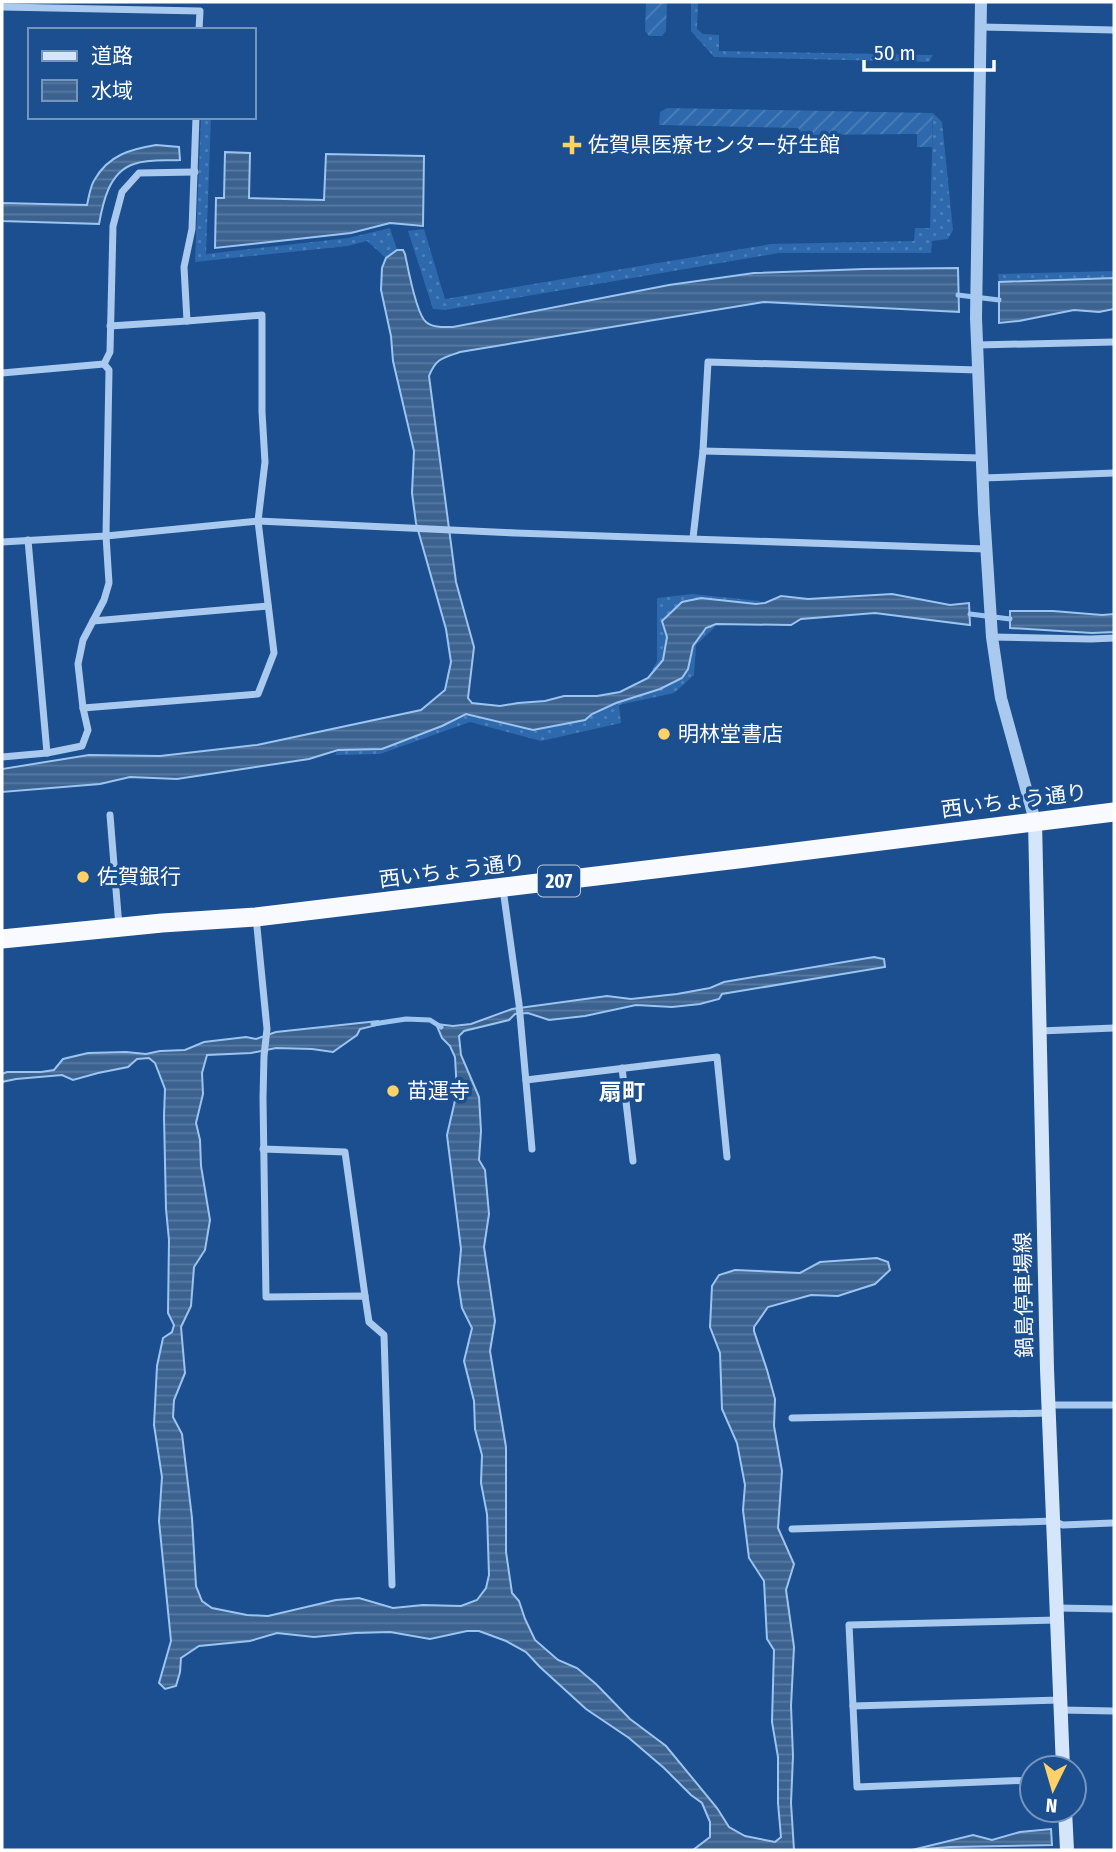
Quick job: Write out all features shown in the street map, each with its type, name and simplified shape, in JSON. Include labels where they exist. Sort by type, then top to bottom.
[{"type":"highway","name":"西いちょう通り","points":[[2,939],[256,917],[1114,812]]},
{"type":"main road","name":"鍋島停車場線","points":[[1035,821],[1049,1409],[1062,1754]]},
{"type":"main road","points":[[1066,1824],[1067,1850]]},
{"type":"street","points":[[981,2],[976,318],[986,548],[992,638],[1001,698],[1035,821]]},
{"type":"street","points":[[2,7],[64,5],[200,11],[199,28]]},
{"type":"street","points":[[980,27],[1114,30]]},
{"type":"street","points":[[187,321],[184,267],[192,229],[196,119]]},
{"type":"street","points":[[104,364],[110,352],[113,226],[122,192],[139,173],[195,172]]},
{"type":"street","points":[[83,708],[258,694],[274,653],[258,521],[265,462],[262,315],[110,326]]},
{"type":"street","points":[[977,345],[1114,342]]},
{"type":"street","points":[[692,538],[703,452],[708,362],[978,369]]},
{"type":"street","points":[[2,373],[104,364]]},
{"type":"street","points":[[2,757],[47,753],[82,746],[88,730],[79,664],[83,640],[104,600],[109,583],[106,536],[109,370],[104,364]]},
{"type":"street","points":[[703,452],[982,458]]},
{"type":"street","points":[[983,478],[1114,473]]},
{"type":"street","points":[[2,542],[106,536],[258,521],[986,548]]},
{"type":"street","points":[[28,540],[47,753]]},
{"type":"street","points":[[93,621],[268,606]]},
{"type":"street","points":[[992,638],[1114,638]]},
{"type":"street","points":[[110,816],[119,928]]},
{"type":"street","points":[[503,888],[519,1004],[533,1149]]},
{"type":"street","points":[[256,917],[267,1029],[263,1149],[265,1297],[365,1296]]},
{"type":"street","points":[[1039,1031],[1114,1028]]},
{"type":"street","points":[[526,1080],[717,1057],[727,1157]]},
{"type":"street","points":[[622,1068],[633,1161]]},
{"type":"street","points":[[263,1149],[345,1152],[369,1322],[384,1335],[392,1585]]},
{"type":"street","points":[[792,1418],[1114,1405]]},
{"type":"street","points":[[792,1529],[1053,1521],[1063,1525],[1112,1523]]},
{"type":"street","points":[[1018,1781],[857,1787],[849,1625],[1114,1609]]},
{"type":"street","points":[[853,1706],[1060,1705],[1114,1711]]},
{"type":"shaded area","points":[[646,2],[667,2],[666,31],[662,36],[649,36],[645,31]]},
{"type":"shaded area","points":[[691,2],[698,2],[697,29],[703,34],[719,35],[719,51],[933,55],[929,62],[714,57],[691,31]]},
{"type":"shaded area","points":[[667,108],[933,113],[932,147],[917,147],[917,134],[803,135],[798,128],[659,125],[660,112]]},
{"type":"shaded area","points":[[933,113],[942,122],[953,230],[948,239],[932,241],[931,253],[779,253],[445,310],[433,309],[408,231],[424,229],[445,299],[771,244],[914,241],[915,228],[930,228]]},
{"type":"shaded area","points":[[201,119],[211,119],[206,254],[348,238],[390,228],[397,250],[386,258],[367,241],[348,246],[195,262]]},
{"type":"shaded area","points":[[1114,271],[1114,278],[999,282],[998,274]]},
{"type":"shaded area","points":[[692,594],[760,601],[756,604],[701,598],[667,637],[663,660],[648,678],[657,661],[657,598]]},
{"type":"shaded area","points":[[716,624],[696,645],[694,675],[674,693],[619,705],[621,723],[541,741],[470,722],[380,754],[335,755],[338,750],[382,749],[466,714],[533,730],[592,714],[660,689],[688,669],[693,648],[699,636]]},
{"type":"water","points":[[156,145],[179,147],[180,160],[145,161],[125,168],[109,189],[99,224],[2,221],[2,203],[87,205],[93,182],[107,164],[121,154]]},
{"type":"water","points":[[225,152],[250,153],[249,198],[324,200],[326,154],[424,156],[423,226],[390,223],[351,233],[215,248],[216,198],[224,198]]},
{"type":"water","points":[[397,250],[403,250],[405,254],[422,317],[429,324],[442,327],[669,285],[754,273],[958,268],[959,312],[764,302],[460,352],[437,362],[429,376],[456,582],[474,647],[468,698],[472,703],[500,706],[564,696],[597,696],[620,692],[648,678],[663,660],[667,637],[662,621],[682,602],[701,598],[756,604],[781,596],[808,599],[892,594],[950,605],[969,603],[970,625],[875,613],[801,619],[791,625],[716,624],[706,628],[693,646],[688,669],[682,678],[660,689],[616,703],[585,720],[533,730],[466,714],[382,749],[338,750],[309,759],[177,779],[130,777],[100,784],[2,792],[2,769],[89,755],[160,756],[257,745],[421,710],[445,690],[451,662],[446,629],[416,523],[412,493],[414,451],[393,361],[391,336],[381,290],[382,268],[386,258]]},
{"type":"water","points":[[1114,278],[1114,309],[1099,312],[1074,310],[999,323],[999,282]]},
{"type":"water","points":[[1010,611],[1114,614],[1114,632],[1010,628]]},
{"type":"water","points":[[874,957],[884,959],[885,967],[722,994],[719,999],[700,1004],[672,1007],[636,1005],[585,1016],[549,1020],[528,1013],[515,1014],[509,1020],[464,1031],[459,1036],[461,1055],[479,1097],[479,1160],[485,1170],[489,1214],[484,1247],[495,1321],[490,1351],[506,1447],[506,1552],[512,1593],[519,1601],[535,1640],[558,1660],[577,1668],[630,1719],[666,1746],[717,1808],[729,1827],[745,1836],[775,1842],[781,1837],[778,1757],[772,1722],[774,1650],[767,1639],[764,1581],[749,1558],[743,1510],[745,1485],[737,1443],[722,1409],[720,1353],[710,1327],[712,1286],[719,1275],[735,1270],[800,1273],[820,1262],[877,1258],[888,1262],[890,1270],[875,1284],[838,1296],[811,1295],[768,1307],[754,1327],[775,1399],[774,1426],[782,1471],[778,1528],[794,1564],[786,1590],[794,1647],[791,1803],[794,1850],[693,1850],[710,1837],[710,1822],[702,1803],[629,1738],[586,1709],[526,1652],[479,1631],[430,1639],[390,1632],[314,1637],[277,1633],[250,1641],[199,1646],[181,1658],[176,1686],[165,1689],[159,1683],[171,1641],[159,1521],[162,1477],[154,1425],[157,1366],[163,1338],[172,1332],[174,1325],[168,1313],[165,1089],[155,1063],[149,1058],[137,1059],[128,1067],[73,1080],[62,1075],[2,1082],[2,1074],[54,1070],[63,1059],[88,1053],[146,1054],[185,1050],[204,1042],[246,1037],[256,1039],[276,1032],[378,1021],[381,1024],[360,1029],[357,1035],[333,1052],[276,1048],[251,1053],[207,1055],[202,1073],[203,1094],[196,1123],[210,1220],[205,1250],[194,1267],[191,1306],[181,1327],[185,1373],[174,1400],[173,1417],[182,1434],[192,1518],[196,1586],[202,1601],[212,1608],[247,1615],[268,1616],[336,1600],[359,1598],[393,1608],[423,1605],[461,1606],[477,1600],[486,1588],[489,1575],[487,1514],[481,1483],[482,1455],[475,1429],[474,1401],[464,1361],[472,1328],[462,1308],[458,1282],[461,1249],[447,1135],[457,1092],[455,1057],[436,1024],[471,1024],[512,1009],[607,996],[631,999],[677,994],[710,988],[724,982]]},
{"type":"water","points":[[1051,1829],[1052,1845],[912,1850],[973,1835],[992,1840],[1020,1832]]},
{"type":"waterway","points":[[958,295],[999,300]]},
{"type":"waterway","points":[[970,614],[1010,619]]},
{"type":"waterway","points":[[373,1024],[406,1019],[430,1020],[441,1027]]},
{"type":"place","name":"佐賀県医療センター好生館","points":[[572,145]]},
{"type":"place","name":"明林堂書店","points":[[664,734]]},
{"type":"place","name":"佐賀銀行","points":[[83,877]]},
{"type":"place","name":"苗運寺","points":[[393,1091]]},
{"type":"district","name":"扇町","points":[[622,1092]]}]
